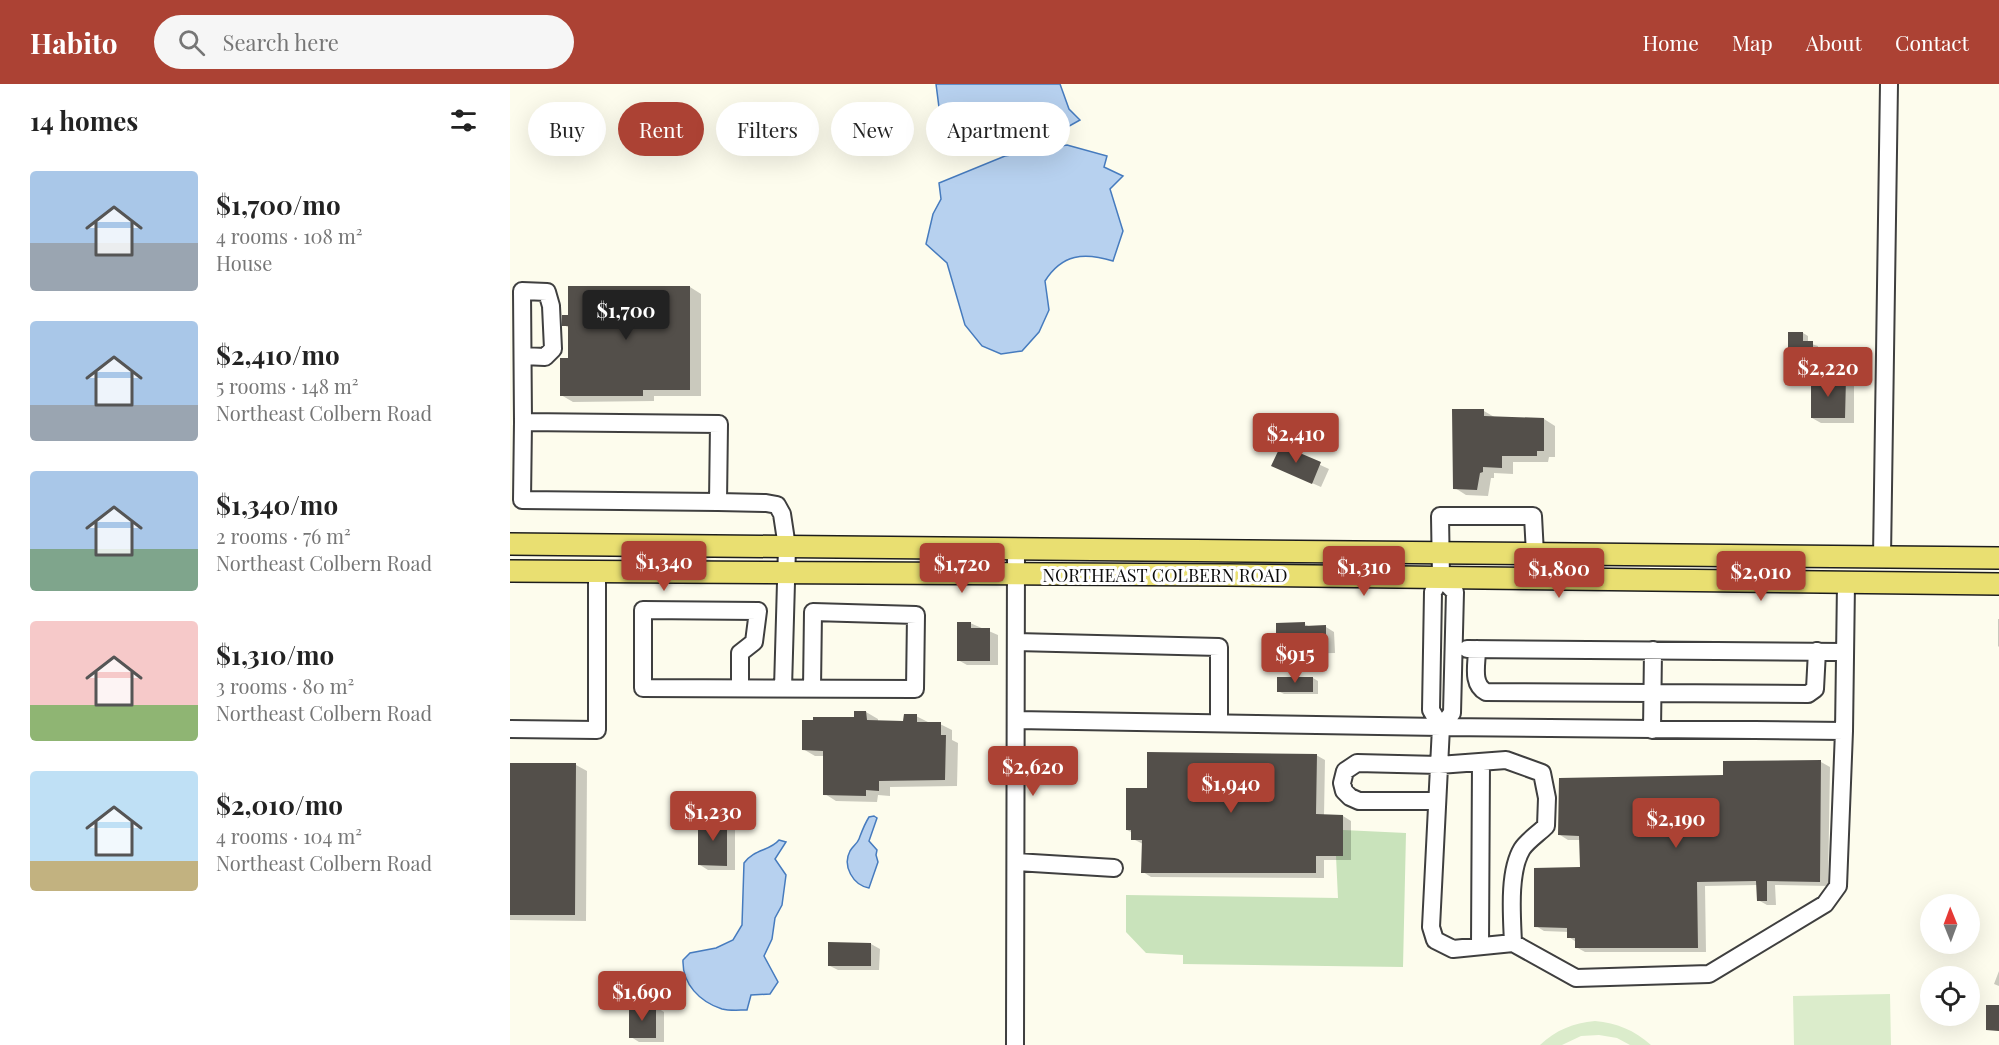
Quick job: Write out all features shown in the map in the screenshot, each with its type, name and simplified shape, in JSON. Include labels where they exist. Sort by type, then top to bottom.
[{"type":"main road","name":"NORTHEAST COLBERN ROAD","points":[[510,544],[1999,558]]},
{"type":"main road","name":"NORTHEAST COLBERN ROAD","points":[[510,571],[1999,584]]},
{"type":"street","points":[[1882,557],[1889,84]]},
{"type":"street","points":[[523,356],[545,357],[553,349],[551,306],[547,292],[516,293],[523,356],[522,500],[718,502],[777,505],[782,514],[787,547],[783,688]]},
{"type":"street","points":[[523,422],[719,424],[718,502]]},
{"type":"street","points":[[1535,554],[1533,516],[1440,516],[1441,578],[1433,592],[1431,710],[1441,728],[1431,927],[1435,940],[1453,949],[1513,943],[1576,978],[1709,974],[1825,904],[1838,886],[1844,731],[1846,584]]},
{"type":"street","points":[[1015,1045],[1016,549]]},
{"type":"street","points":[[510,729],[597,730],[597,572]]},
{"type":"street","points":[[1441,578],[1455,592],[1452,713],[1441,728]]},
{"type":"street","points":[[740,688],[740,653],[754,642],[758,611],[643,610],[643,688],[915,689],[916,615],[813,612],[812,688]]},
{"type":"street","points":[[1016,642],[1219,647],[1219,723]]},
{"type":"street","points":[[1454,649],[1844,652]]},
{"type":"street","points":[[1477,649],[1476,681],[1479,688],[1486,692],[1808,694],[1815,689],[1817,651]]},
{"type":"street","points":[[1652,729],[1653,650]]},
{"type":"street","points":[[1016,720],[1441,728],[1844,731]]},
{"type":"street","points":[[1437,801],[1359,801],[1344,791],[1342,783],[1345,771],[1357,763],[1439,765],[1506,760],[1542,773],[1546,798],[1546,826],[1522,849],[1513,872],[1513,943]]},
{"type":"street","points":[[1480,946],[1485,761]]},
{"type":"street","points":[[1016,862],[1114,868]]},
{"type":"green space","points":[[1343,830],[1406,833],[1403,967],[1183,964],[1183,955],[1146,953],[1126,932],[1126,895],[1338,898],[1336,856],[1343,856]]},
{"type":"green space","points":[[1890,994],[1891,1045],[1794,1045],[1793,996]]},
{"type":"green space","points":[[1595,1021],[1625,1028],[1651,1045],[1630,1045],[1617,1038],[1599,1035],[1581,1036],[1562,1045],[1540,1045],[1565,1028]]},
{"type":"water","points":[[936,84],[1060,84],[1066,102],[938,102]]},
{"type":"water","points":[[1070,110],[1080,120],[1070,126]]},
{"type":"water","points":[[1070,146],[1107,156],[1104,167],[1123,176],[1110,189],[1123,231],[1113,261],[1083,256],[1066,260],[1045,281],[1049,310],[1039,332],[1022,351],[1001,354],[982,346],[965,325],[947,263],[926,244],[933,214],[941,199],[939,183],[1005,156],[1070,156]]},
{"type":"water","points":[[874,816],[877,818],[869,841],[877,850],[878,862],[869,888],[854,879],[847,863],[850,851],[858,841],[867,820]]},
{"type":"water","points":[[779,840],[786,842],[775,859],[786,875],[782,905],[775,918],[772,939],[764,956],[778,982],[770,994],[751,995],[747,1010],[722,1009],[706,1002],[694,991],[683,969],[683,960],[690,953],[716,948],[733,940],[742,925],[744,863],[752,855]]},
{"type":"building","points":[[568,286],[690,286],[690,390],[643,390],[643,396],[560,396],[560,358],[568,358],[568,326],[562,326],[562,315],[568,315]]},
{"type":"building","points":[[1788,332],[1803,332],[1803,341],[1813,341],[1813,363],[1788,363]]},
{"type":"building","points":[[1811,378],[1846,378],[1845,418],[1811,418]]},
{"type":"building","points":[[1452,409],[1484,409],[1484,416],[1544,418],[1544,451],[1537,451],[1537,456],[1502,456],[1502,468],[1483,467],[1477,490],[1453,489]]},
{"type":"building","points":[[1281,445],[1321,462],[1312,484],[1271,466]]},
{"type":"building","points":[[957,622],[971,622],[971,628],[990,628],[990,661],[957,661]]},
{"type":"building","points":[[1305,622],[1305,626],[1326,625],[1326,649],[1276,650],[1276,623]]},
{"type":"building","points":[[1277,677],[1313,677],[1313,692],[1277,692]]},
{"type":"building","points":[[854,711],[866,711],[867,720],[903,721],[904,714],[917,714],[917,722],[941,722],[941,735],[946,735],[945,780],[879,781],[879,791],[866,790],[866,796],[823,795],[823,751],[802,750],[802,720],[813,720],[813,717],[854,717]]},
{"type":"building","points":[[1147,752],[1317,754],[1316,814],[1343,815],[1343,856],[1316,856],[1316,873],[1141,873],[1142,840],[1131,840],[1131,830],[1126,830],[1126,788],[1147,788]]},
{"type":"building","points":[[1821,760],[1820,882],[1767,881],[1767,901],[1757,901],[1756,881],[1697,882],[1698,948],[1575,948],[1575,938],[1567,938],[1567,928],[1534,927],[1534,868],[1580,867],[1579,836],[1558,835],[1559,778],[1723,775],[1723,761]]},
{"type":"building","points":[[510,763],[576,763],[575,915],[510,915]]},
{"type":"building","points":[[698,819],[727,819],[727,866],[698,865]]},
{"type":"building","points":[[828,942],[871,943],[871,966],[828,966]]},
{"type":"building","points":[[1986,1005],[1999,1005],[1999,1031],[1986,1030]]},
{"type":"building","points":[[629,1006],[656,1006],[656,1038],[629,1038]]}]
